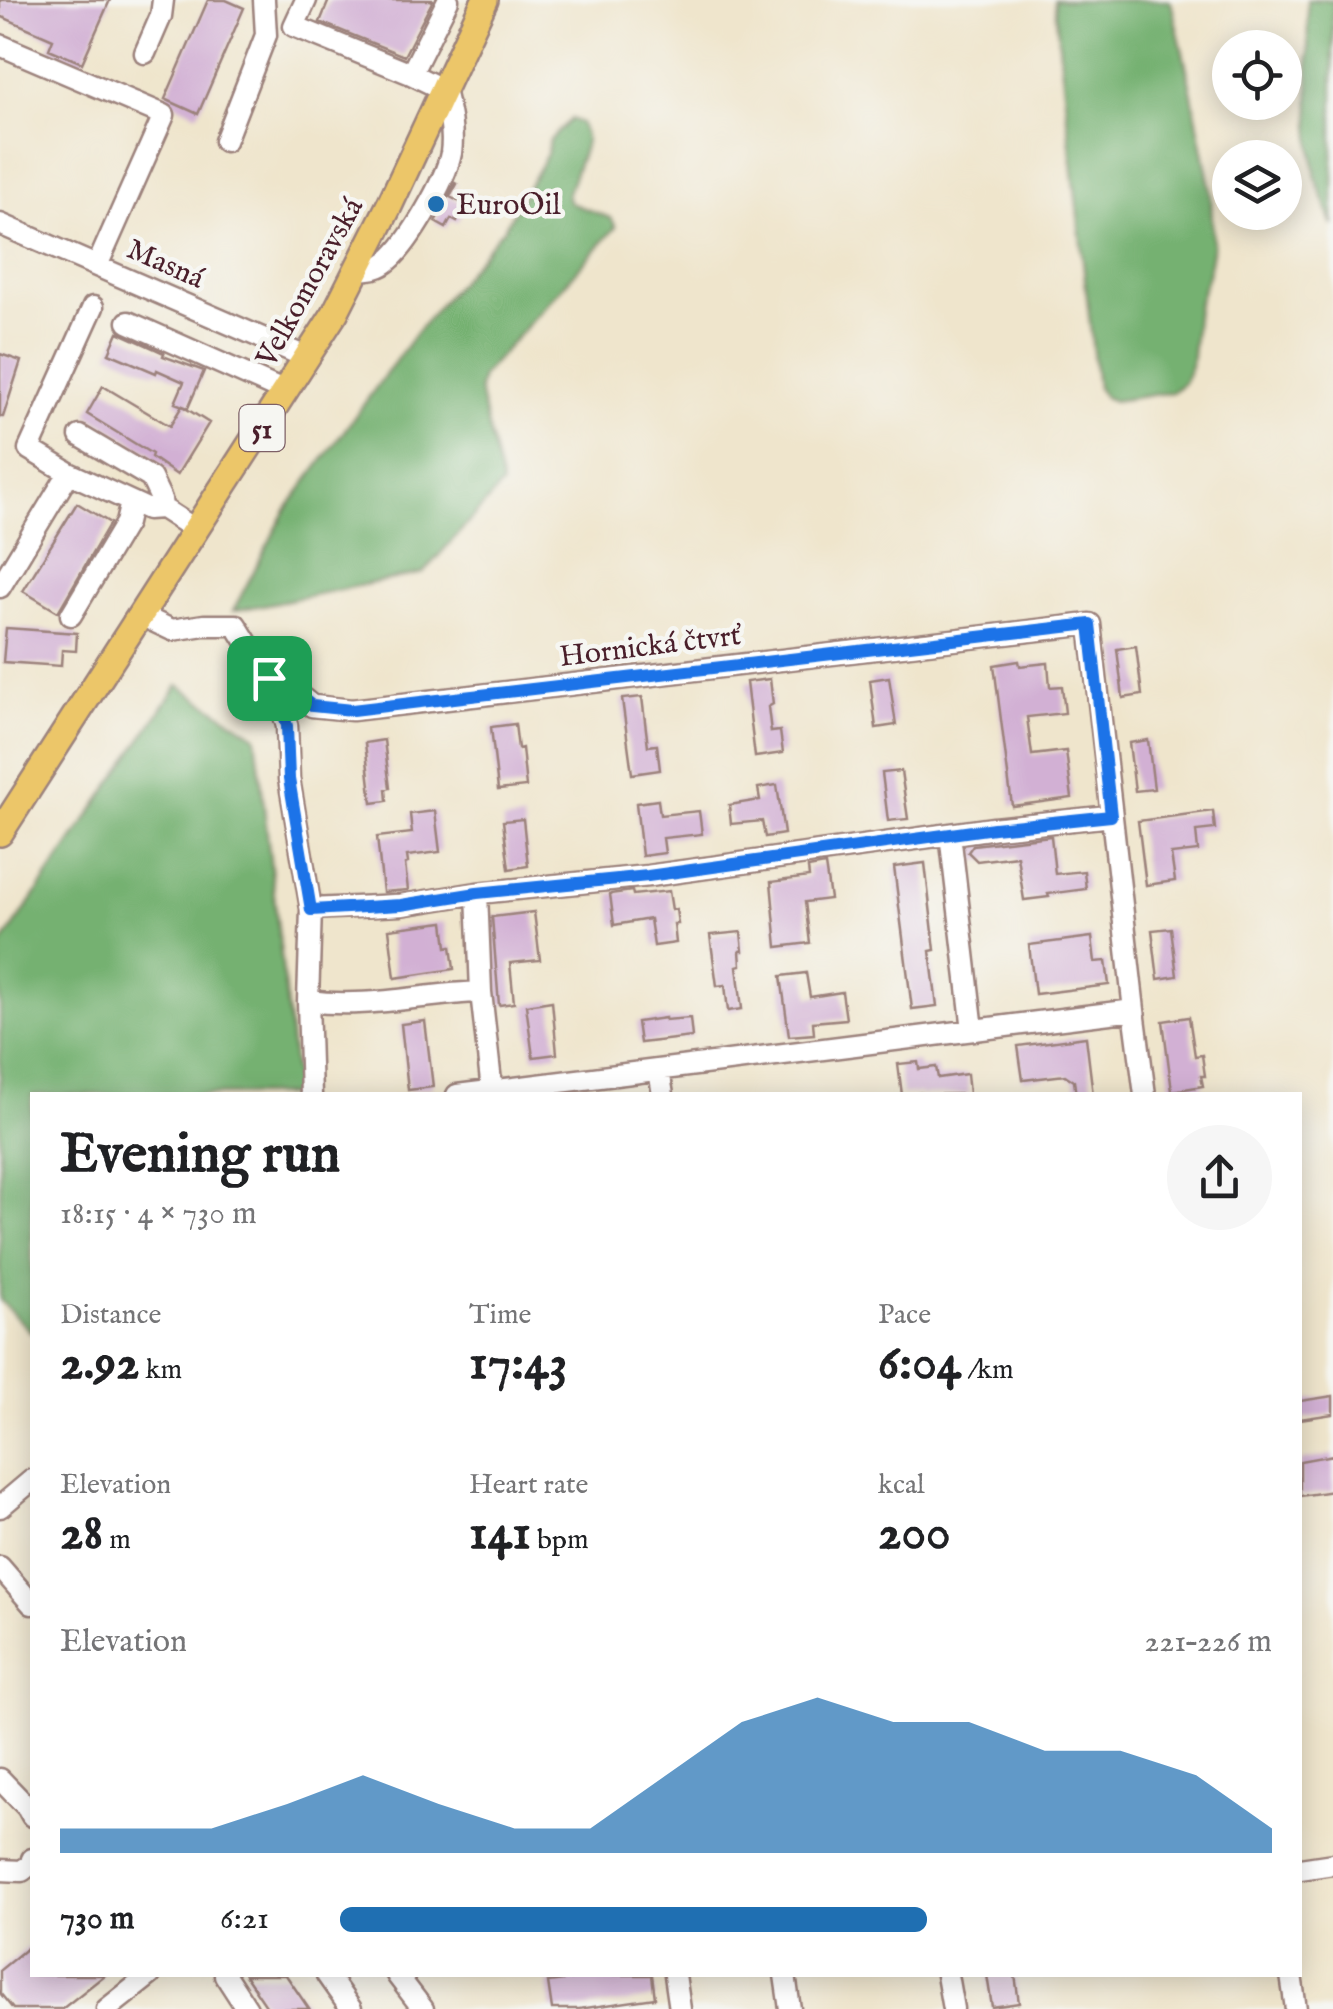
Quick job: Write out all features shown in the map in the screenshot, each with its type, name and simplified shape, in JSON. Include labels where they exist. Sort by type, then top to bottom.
[{"type":"main road","name":"Velkomoravská","points":[[0,834],[308,358],[358,270],[485,0]]},
{"type":"street","points":[[145,52],[161,16],[163,0]]},
{"type":"street","points":[[225,141],[266,35],[264,0]]},
{"type":"street","points":[[306,0],[294,26],[444,90],[452,131],[451,154],[444,174],[419,222],[386,264],[358,270]]},
{"type":"street","points":[[412,74],[448,0]]},
{"type":"street","points":[[0,45],[164,115],[97,266]]},
{"type":"street","name":"Masná","points":[[2,229],[308,358]]},
{"type":"street","points":[[93,306],[29,449],[69,473],[146,509],[162,508],[196,530]]},
{"type":"street","points":[[128,322],[285,392]]},
{"type":"street","points":[[80,436],[151,478],[162,508]]},
{"type":"street","points":[[0,588],[69,473]]},
{"type":"street","points":[[71,616],[126,523],[131,502]]},
{"type":"street","points":[[140,615],[172,630],[236,624],[281,704],[311,910],[311,1092]]},
{"type":"street","name":"Hornická čtvrť","points":[[312,706],[371,708],[1090,624],[1145,1092]]},
{"type":"street","points":[[269,678],[280,680],[312,706],[287,726]]},
{"type":"street","points":[[311,910],[401,905],[477,893],[648,876],[1111,816]]},
{"type":"street","points":[[950,834],[973,1030]]},
{"type":"street","points":[[477,893],[481,992],[492,1091]]},
{"type":"street","points":[[308,1001],[353,1005],[481,992]]},
{"type":"street","points":[[483,1092],[1134,1010]]},
{"type":"street","points":[[659,1070],[663,1092]]},
{"type":"street","points":[[0,1507],[30,1482]]},
{"type":"street","points":[[0,1568],[30,1598]]},
{"type":"street","points":[[0,1779],[30,1812]]},
{"type":"street","points":[[1302,1870],[1333,1864]]},
{"type":"street","points":[[0,1870],[22,1872],[30,1865]]},
{"type":"street","points":[[107,2009],[147,1977]]},
{"type":"street","points":[[226,1977],[247,2009]]},
{"type":"street","points":[[328,1977],[351,2009]]},
{"type":"street","points":[[399,1977],[423,2009]]},
{"type":"street","points":[[675,1977],[680,2009]]},
{"type":"street","points":[[785,1977],[790,2009]]},
{"type":"street","points":[[947,1977],[953,2009]]},
{"type":"street","points":[[1291,1977],[1296,2009]]},
{"type":"green space","points":[[1054,0],[1170,0],[1211,191],[1213,245],[1197,307],[1191,366],[1184,383],[1172,392],[1114,401],[1097,388]]},
{"type":"green space","points":[[1307,0],[1333,0],[1333,226],[1315,176]]},
{"type":"green space","points":[[571,119],[581,123],[586,141],[567,195],[570,203],[611,218],[616,227],[482,376],[479,390],[502,485],[423,573],[233,611],[286,510],[416,333],[505,227],[547,154],[549,141]]},
{"type":"green space","points":[[178,685],[256,736],[297,1092],[30,1092],[30,1331],[0,1300],[0,947]]},
{"type":"building","points":[[0,0],[110,0],[82,63],[49,49],[53,39],[0,16]]},
{"type":"building","points":[[208,0],[226,0],[244,8],[198,114],[165,99]]},
{"type":"building","points":[[329,0],[433,0],[404,56],[320,22]]},
{"type":"building","points":[[455,183],[450,197],[466,205],[457,222],[451,219],[446,228],[435,222]]},
{"type":"building","points":[[118,332],[164,353],[163,356],[204,371],[188,408],[175,403],[184,382],[109,353]]},
{"type":"building","points":[[0,354],[21,361],[3,417],[0,417]]},
{"type":"building","points":[[103,386],[170,426],[182,406],[209,423],[177,475],[152,454],[87,414]]},
{"type":"building","points":[[77,503],[110,523],[58,612],[23,591]]},
{"type":"building","points":[[6,628],[77,633],[76,651],[62,650],[61,666],[3,662]]},
{"type":"building","points":[[1136,646],[1142,695],[1123,698],[1117,649]]},
{"type":"building","points":[[1019,661],[1020,666],[1048,663],[1050,687],[1062,686],[1065,713],[1027,717],[1032,755],[1066,751],[1072,798],[1012,806],[994,665]]},
{"type":"building","points":[[889,677],[896,725],[876,728],[870,680]]},
{"type":"building","points":[[770,679],[771,732],[780,731],[783,753],[755,757],[746,682]]},
{"type":"building","points":[[642,697],[648,746],[657,745],[660,770],[632,774],[622,699]]},
{"type":"building","points":[[515,724],[526,787],[498,790],[491,727]]},
{"type":"building","points":[[384,740],[390,788],[386,789],[387,801],[372,803],[365,743]]},
{"type":"building","points":[[1148,740],[1154,789],[1135,791],[1129,743]]},
{"type":"building","points":[[901,771],[908,819],[888,821],[882,773]]},
{"type":"building","points":[[777,785],[784,834],[765,837],[762,821],[731,824],[729,805],[760,800],[758,788]]},
{"type":"building","points":[[658,800],[660,815],[699,811],[702,834],[663,838],[665,853],[642,856],[636,803]]},
{"type":"building","points":[[435,811],[440,852],[407,856],[408,890],[383,892],[377,837],[412,833],[410,814]]},
{"type":"building","points":[[1213,811],[1215,829],[1196,831],[1198,851],[1171,854],[1175,881],[1146,885],[1138,821]]},
{"type":"building","points":[[523,819],[528,866],[509,869],[503,821]]},
{"type":"building","points":[[1051,836],[1055,874],[1084,871],[1086,889],[1024,900],[1017,856],[977,861],[968,852],[973,845]]},
{"type":"building","points":[[925,863],[937,1006],[912,1009],[894,867]]},
{"type":"building","points":[[825,865],[830,899],[805,902],[810,943],[777,947],[771,882],[809,877],[808,868]]},
{"type":"building","points":[[632,891],[633,895],[669,891],[672,910],[676,909],[676,943],[654,946],[650,919],[614,925],[610,894]]},
{"type":"building","points":[[534,912],[540,960],[510,963],[514,1003],[499,1005],[492,917]]},
{"type":"building","points":[[444,922],[454,969],[395,978],[389,929]]},
{"type":"building","points":[[1171,928],[1177,976],[1158,979],[1152,930]]},
{"type":"building","points":[[741,932],[743,951],[741,965],[737,966],[742,1009],[728,1011],[725,985],[717,986],[710,935]]},
{"type":"building","points":[[1092,937],[1095,962],[1106,961],[1109,985],[1035,994],[1029,945]]},
{"type":"building","points":[[806,973],[810,997],[842,992],[846,1019],[813,1022],[814,1034],[789,1036],[781,976]]},
{"type":"building","points":[[552,1001],[557,1054],[533,1057],[526,1005]]},
{"type":"building","points":[[1189,1017],[1195,1056],[1202,1055],[1203,1086],[1172,1091],[1163,1021]]},
{"type":"building","points":[[690,1018],[692,1037],[640,1043],[637,1022]]},
{"type":"building","points":[[425,1021],[433,1087],[408,1090],[401,1024]]},
{"type":"building","points":[[1086,1037],[1093,1092],[1076,1092],[1074,1081],[1065,1075],[1023,1080],[1018,1046]]},
{"type":"building","points":[[918,1062],[919,1069],[936,1067],[938,1078],[967,1074],[969,1092],[902,1092],[898,1064]]},
{"type":"building","points":[[1333,1396],[1333,1414],[1302,1419],[1302,1401]]},
{"type":"building","points":[[1333,1455],[1333,1491],[1302,1496],[1302,1461]]},
{"type":"building","points":[[30,1946],[30,1977],[102,1977],[62,2009],[13,2009],[0,1993],[0,1970]]},
{"type":"building","points":[[246,1977],[287,1977],[309,2009],[268,2009]]},
{"type":"building","points":[[587,1977],[652,1977],[655,1998],[552,2009],[548,1982]]},
{"type":"building","points":[[987,1977],[1015,1977],[1019,2003],[992,2007]]},
{"type":"place","name":"EuroOil","points":[[436,204]]},
{"type":"route","points":[[1090,624],[1111,816],[994,828],[648,876],[477,893],[401,905],[311,910],[289,779],[287,726],[269,678],[280,680],[312,706],[352,710],[1090,624]]}]
